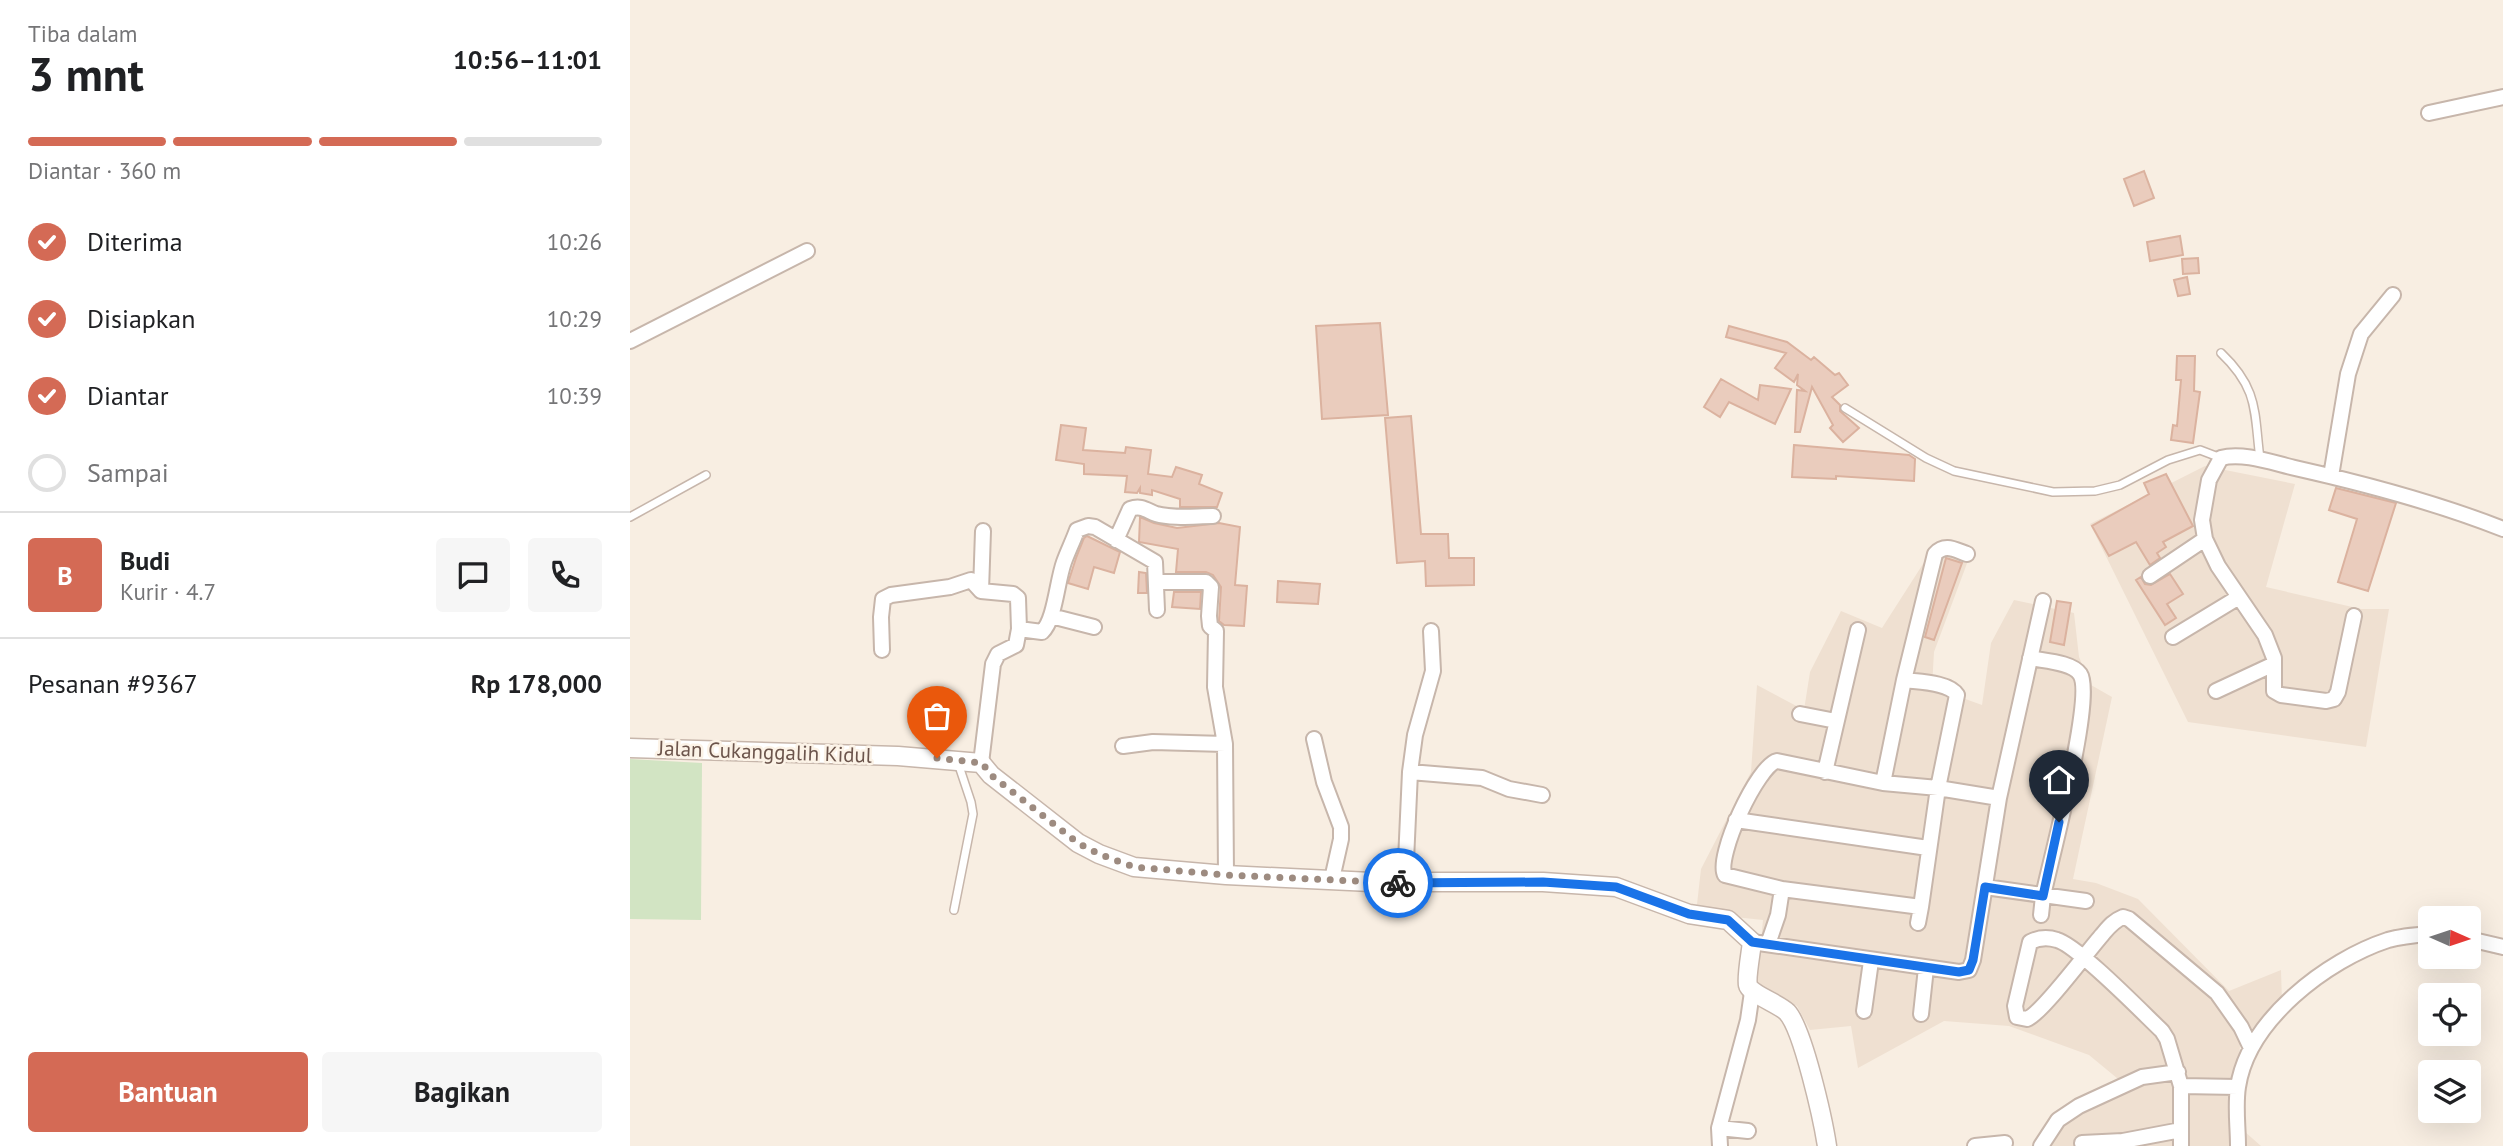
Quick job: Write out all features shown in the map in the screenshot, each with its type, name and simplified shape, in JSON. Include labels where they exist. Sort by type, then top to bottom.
[{"type":"street","points":[[2429,113],[2503,97]]},
{"type":"street","points":[[630,341],[807,251]]},
{"type":"street","points":[[2331,476],[2348,374],[2361,334],[2393,295]]},
{"type":"street","points":[[2354,616],[2338,692],[2334,699],[2326,701],[2280,695],[2272,687],[2274,658],[2265,635],[2218,566],[2205,539],[2202,520],[2209,480],[2221,458],[2260,460],[2376,486],[2457,511],[2503,529]]},
{"type":"street","points":[[1115,540],[1130,509],[1134,507],[1164,515],[1213,516]]},
{"type":"street","points":[[1018,629],[1042,632],[1051,616],[1064,562],[1077,530],[1088,526],[1095,527],[1152,559],[1156,565],[1157,610]]},
{"type":"street","points":[[981,592],[983,531]]},
{"type":"street","points":[[2150,576],[2205,539]]},
{"type":"street","points":[[1883,783],[1904,680],[1935,554],[1946,547],[1967,554]]},
{"type":"street","points":[[883,650],[883,599],[902,593],[950,587],[971,580],[981,592],[1013,594],[1018,598],[1016,645],[998,654],[993,664],[982,763],[991,775],[1078,843],[1134,867],[1226,875],[1405,883],[1543,882],[1616,887],[1689,914],[1728,920],[1760,943],[1959,972],[1969,970],[1973,960],[1999,798],[2043,601]]},
{"type":"street","points":[[1157,582],[1206,582],[1211,587],[1210,626],[1216,631],[1215,687],[1225,744],[1226,875]]},
{"type":"street","points":[[2173,637],[2238,597]]},
{"type":"street","points":[[1051,616],[1094,627]]},
{"type":"street","points":[[1825,772],[1858,630]]},
{"type":"street","points":[[1405,883],[1410,772],[1415,735],[1433,671],[1431,631]]},
{"type":"street","points":[[2030,658],[2064,665],[2078,671],[2082,677],[2083,688],[2080,724],[2041,915]]},
{"type":"street","points":[[2216,691],[2274,664]]},
{"type":"street","points":[[1904,680],[1945,686],[1954,690],[1957,695],[1938,788],[1918,923]]},
{"type":"street","points":[[1800,714],[1836,721]]},
{"type":"street","points":[[1314,738],[1324,782],[1341,827],[1332,879]]},
{"type":"street","points":[[1123,746],[1153,743],[1225,744]]},
{"type":"street","name":"Jalan Cukanggalih Kidul","points":[[630,747],[957,759],[982,763]]},
{"type":"street","points":[[1921,907],[1782,889],[1725,875],[1721,869],[1722,860],[1736,820],[1764,770],[1771,762],[1777,761],[1883,783],[1999,798]]},
{"type":"street","points":[[1410,772],[1482,778],[1509,789],[1542,795]]},
{"type":"street","points":[[1736,820],[1928,848]]},
{"type":"street","points":[[1985,887],[2086,901]]},
{"type":"street","points":[[1720,1146],[1719,1128],[1748,1020],[1752,992],[1748,985],[1760,943],[1778,915],[1782,889]]},
{"type":"street","points":[[2181,1146],[2180,1079],[2162,1031],[2082,957],[2059,940],[2044,938],[2030,942],[2015,1006],[2017,1017],[2027,1019],[2037,1013],[2082,957],[2113,922],[2123,918],[2129,919],[2217,993],[2241,1027],[2250,1048]]},
{"type":"street","points":[[2238,1146],[2238,1087],[2250,1048],[2272,1019],[2301,989],[2333,968],[2389,939],[2418,936]]},
{"type":"street","points":[[2482,943],[2503,947]]},
{"type":"street","points":[[1864,1011],[1871,961]]},
{"type":"street","points":[[1921,1014],[1926,968]]},
{"type":"street","points":[[1752,992],[1765,996],[1786,1011],[1797,1029],[1823,1120],[1827,1146]]},
{"type":"street","points":[[2041,1146],[2058,1120],[2079,1106],[2142,1077],[2238,1087]]},
{"type":"street","points":[[1719,1128],[1748,1131]]},
{"type":"street","points":[[2082,1143],[2123,1143],[2181,1130]]},
{"type":"street","points":[[1975,1146],[2005,1143]]},
{"type":"lane","points":[[2221,353],[2234,366],[2252,394],[2260,460]]},
{"type":"lane","points":[[1845,408],[1926,458],[1954,471],[2053,492],[2095,491],[2120,485],[2168,460],[2200,450],[2221,458]]},
{"type":"lane","points":[[630,517],[706,475]]},
{"type":"lane","points":[[954,910],[973,814],[957,759]]},
{"type":"shaded area","points":[[2205,466],[2295,484],[2266,587],[2361,609],[2389,609],[2366,747],[2188,722],[2090,524]]},
{"type":"shaded area","points":[[1945,548],[1969,558],[1934,652],[1932,687],[1982,705],[1991,643],[2014,600],[2074,613],[2079,657],[2091,685],[2112,697],[2073,879],[2096,883],[2138,899],[2229,991],[2281,970],[2282,1002],[2240,1045],[2235,1117],[2244,1131],[2261,1146],[2045,1146],[2053,1127],[2129,1088],[2089,1055],[2009,1026],[1944,1021],[1858,1068],[1851,1026],[1810,1030],[1797,1006],[1757,984],[1763,920],[1696,913],[1701,869],[1751,772],[1757,685],[1804,710],[1810,672],[1841,611],[1882,628],[1930,553]]},
{"type":"green space","points":[[630,759],[702,763],[701,920],[630,919]]},
{"type":"building","points":[[2144,171],[2154,198],[2134,206],[2124,179]]},
{"type":"building","points":[[2180,236],[2183,255],[2150,261],[2147,242]]},
{"type":"building","points":[[2198,258],[2199,273],[2183,274],[2182,259]]},
{"type":"building","points":[[2187,277],[2190,294],[2178,296],[2174,280]]},
{"type":"building","points":[[1380,323],[1388,415],[1322,419],[1316,326]]},
{"type":"building","points":[[1729,326],[1787,342],[1811,360],[1814,357],[1835,375],[1839,373],[1848,385],[1832,397],[1840,405],[1840,411],[1859,428],[1843,442],[1830,428],[1833,425],[1812,387],[1800,432],[1795,432],[1797,390],[1805,391],[1797,385],[1798,374],[1794,382],[1775,368],[1786,353],[1726,337]]},
{"type":"building","points":[[2177,356],[2195,356],[2194,391],[2200,392],[2193,443],[2171,440],[2173,425],[2177,426],[2181,380],[2176,380]]},
{"type":"building","points":[[1721,379],[1758,400],[1760,385],[1791,389],[1775,424],[1729,402],[1720,417],[1704,407]]},
{"type":"building","points":[[1411,416],[1421,534],[1448,534],[1449,558],[1474,558],[1474,585],[1426,586],[1425,561],[1397,563],[1385,418]]},
{"type":"building","points":[[1061,425],[1086,428],[1083,450],[1125,453],[1126,447],[1151,450],[1148,474],[1172,477],[1176,467],[1202,475],[1199,484],[1222,493],[1217,507],[1180,507],[1180,499],[1152,490],[1152,495],[1140,493],[1140,488],[1137,493],[1125,492],[1127,476],[1084,474],[1084,464],[1056,460]]},
{"type":"building","points":[[1794,445],[1909,455],[1915,459],[1914,481],[1836,476],[1836,479],[1792,477]]},
{"type":"building","points":[[2166,474],[2193,526],[2163,542],[2166,547],[2157,553],[2160,558],[2150,565],[2136,542],[2109,556],[2092,526],[2149,494],[2144,483]]},
{"type":"building","points":[[2336,488],[2396,503],[2368,591],[2338,582],[2357,519],[2329,510]]},
{"type":"building","points":[[1140,517],[1177,528],[1219,523],[1240,527],[1235,585],[1247,586],[1244,626],[1224,625],[1219,621],[1221,587],[1213,575],[1206,572],[1176,572],[1178,549],[1139,542]]},
{"type":"building","points":[[1087,536],[1120,552],[1114,573],[1094,567],[1088,589],[1068,583]]},
{"type":"building","points":[[1946,558],[1962,563],[1934,640],[1925,637]]},
{"type":"building","points":[[1139,572],[1146,573],[1147,593],[1138,593]]},
{"type":"building","points":[[2170,574],[2183,594],[2167,604],[2176,618],[2165,625],[2136,580],[2141,577],[2145,584],[2151,585]]},
{"type":"building","points":[[1278,581],[1320,584],[1318,604],[1277,602]]},
{"type":"building","points":[[1174,592],[1201,592],[1200,609],[1172,607]]},
{"type":"building","points":[[2057,601],[2071,603],[2064,645],[2050,642]]},
{"type":"way so far","points":[[937,758],[982,763],[991,775],[1078,843],[1134,867],[1226,875],[1398,883]]},
{"type":"route","points":[[1398,883],[1543,882],[1616,887],[1689,914],[1728,920],[1752,942],[1959,972],[1969,970],[1973,960],[1985,887],[2043,896],[2059,822]]}]
